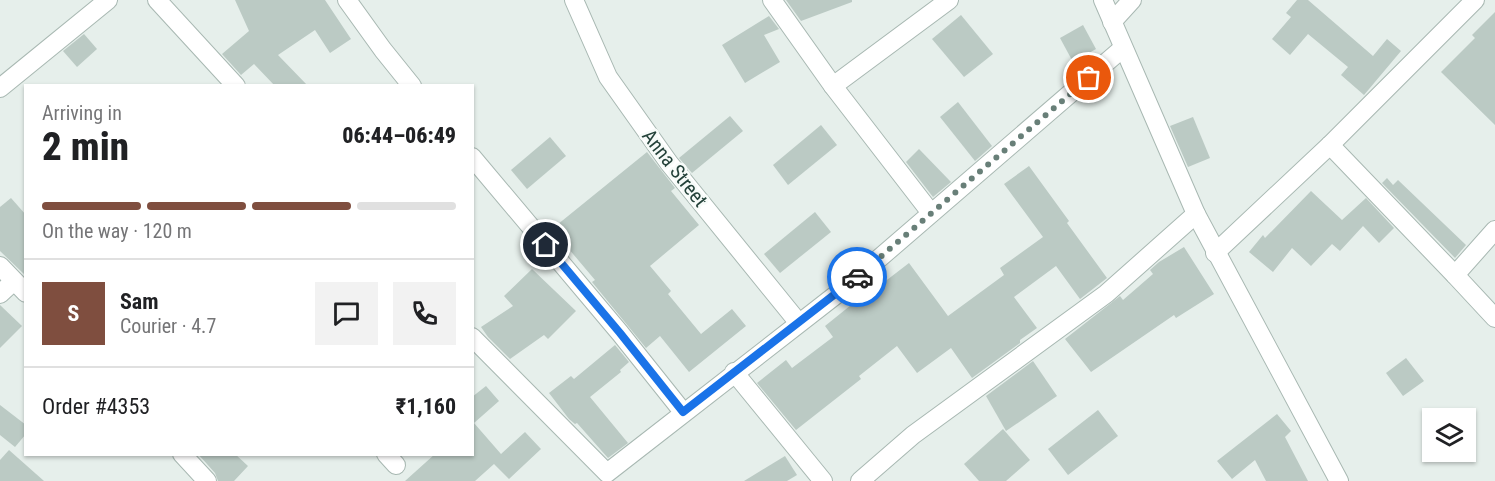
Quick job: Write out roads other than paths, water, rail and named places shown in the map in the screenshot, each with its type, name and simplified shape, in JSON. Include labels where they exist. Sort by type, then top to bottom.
[{"type":"street","points":[[0,88],[21,80],[108,0]]},
{"type":"street","points":[[157,0],[234,84]]},
{"type":"street","points":[[347,0],[410,84]]},
{"type":"street","name":"Anna Street","points":[[574,0],[608,77],[669,163],[798,322]]},
{"type":"street","points":[[772,0],[833,86],[932,213]]},
{"type":"street","points":[[833,86],[949,0]]},
{"type":"street","points":[[1103,0],[1215,253],[1339,481]]},
{"type":"street","points":[[1112,21],[1132,0]]},
{"type":"street","points":[[1215,253],[1330,145],[1469,2]]},
{"type":"street","points":[[474,339],[607,473],[798,322],[846,287],[1124,48]]},
{"type":"street","points":[[1330,145],[1495,318]]},
{"type":"street","points":[[474,159],[620,333],[683,412]]},
{"type":"street","points":[[860,481],[913,435],[1106,294],[1196,214]]},
{"type":"street","points":[[1455,275],[1495,230]]},
{"type":"street","points":[[0,266],[20,287],[0,294]]},
{"type":"street","points":[[735,372],[823,481]]},
{"type":"street","points":[[184,456],[207,481]]}]
